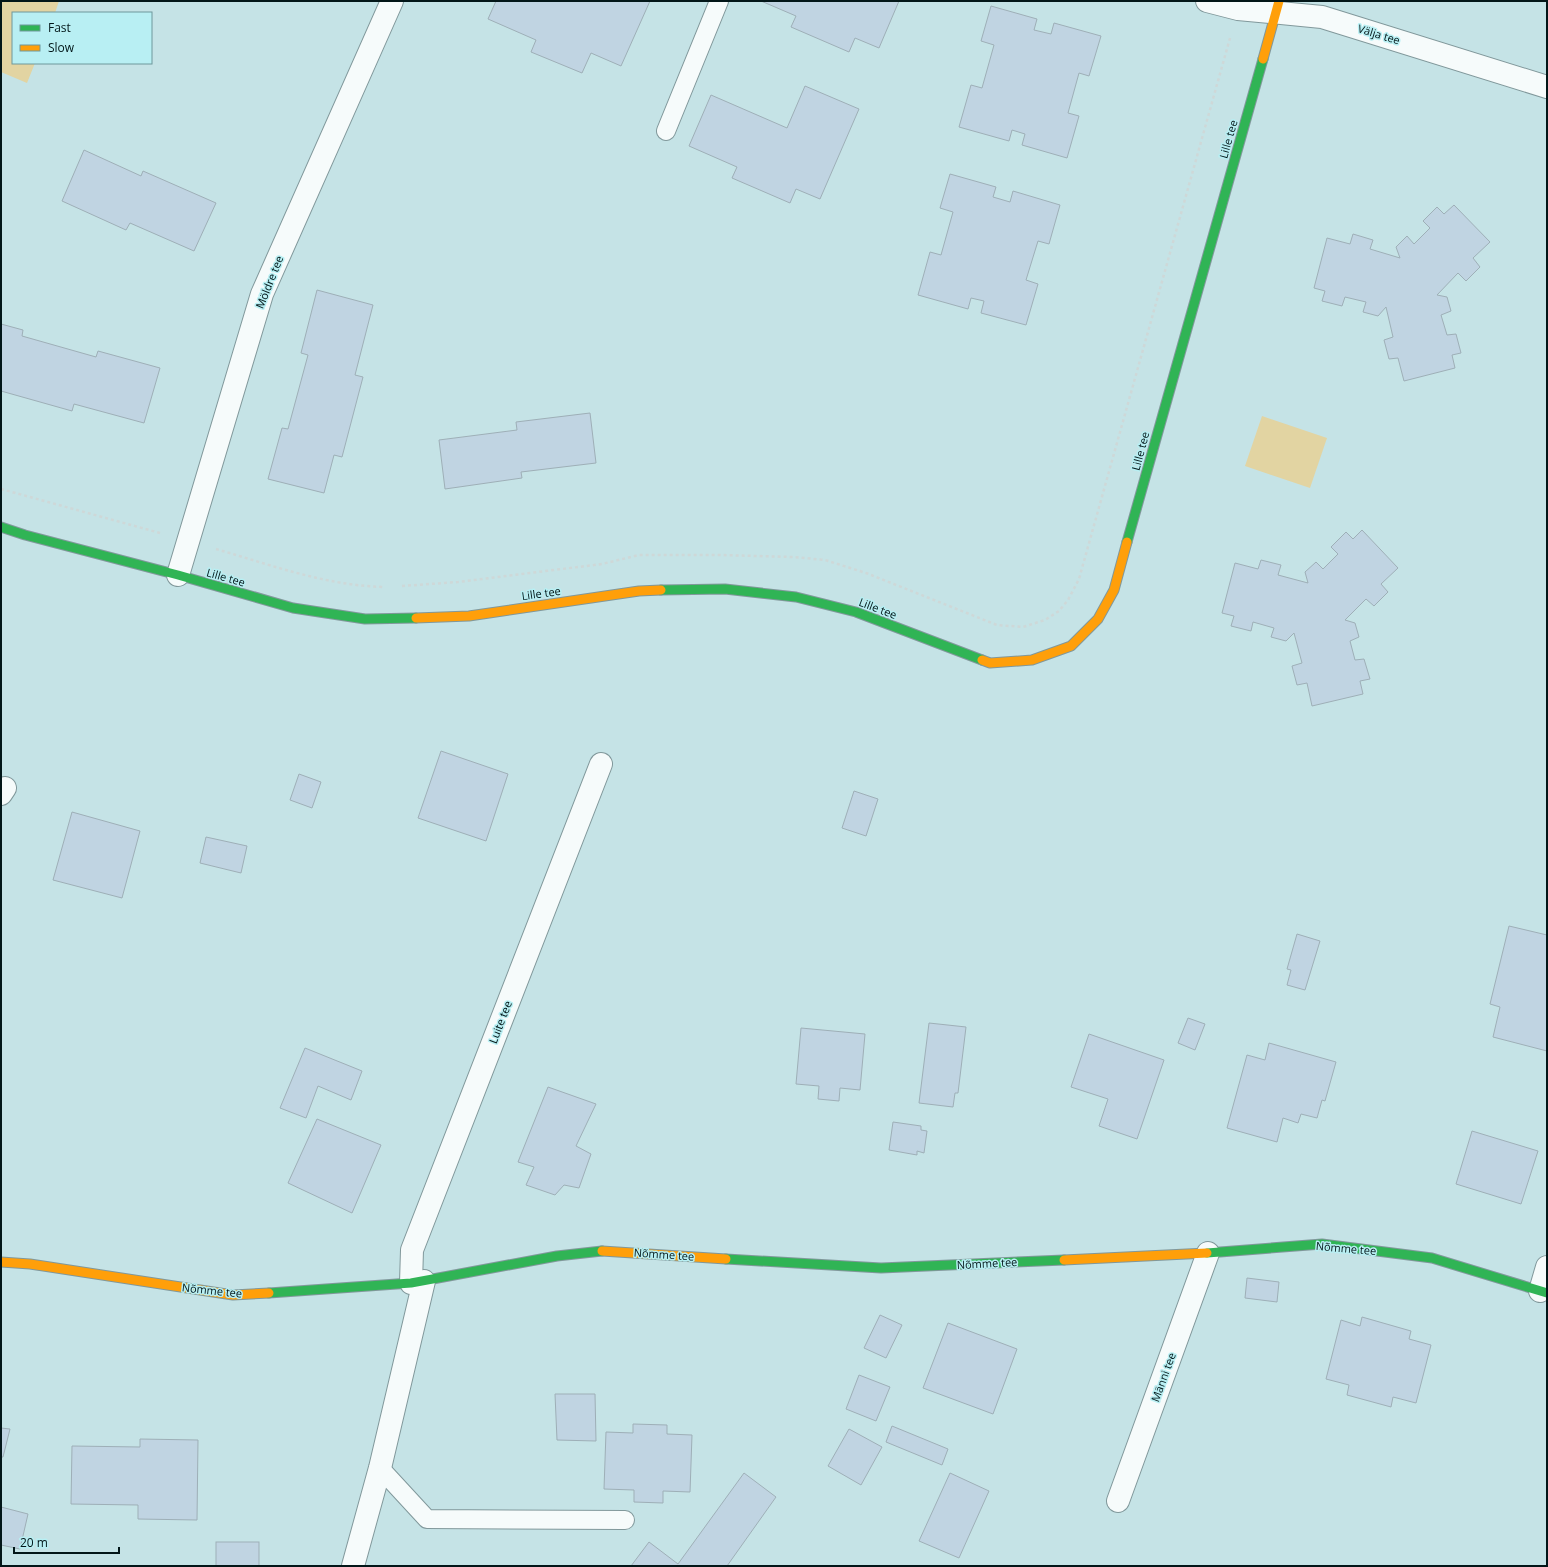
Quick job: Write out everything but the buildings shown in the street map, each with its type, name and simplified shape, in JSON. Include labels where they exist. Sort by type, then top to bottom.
[{"type":"street","name":"Möldre tee","points":[[178,575],[262,294],[392,1]]},
{"type":"street","name":"Välja tee","points":[[1207,1],[1238,9],[1278,7],[1322,17],[1547,87]]},
{"type":"street","name":"Lille tee","points":[[1,527],[25,536],[178,575],[294,608],[365,619],[469,616],[640,591],[725,589],[796,597],[856,612],[990,662],[1032,660],[1071,646],[1098,619],[1114,590],[1278,7]]},
{"type":"street","name":"Luite tee","points":[[417,1282],[412,1250],[601,764]]},
{"type":"street","name":"Nõmme tee","points":[[1,1262],[38,1265],[233,1294],[417,1282],[557,1256],[602,1251],[881,1268],[1208,1253],[1322,1244],[1432,1258],[1544,1292]]},
{"type":"street","name":"Männi tee","points":[[1118,1501],[1208,1253]]},
{"type":"street","points":[[1544,1292],[1547,1267]]},
{"type":"street","points":[[353,1566],[380,1468],[417,1282]]},
{"type":"lane","points":[[666,131],[719,1]]},
{"type":"lane","points":[[380,1468],[427,1520],[624,1520]]},
{"type":"path","points":[[395,586],[458,582],[602,564],[639,555],[794,557],[826,560],[866,573],[997,625],[1023,627],[1045,620],[1059,611],[1068,600],[1079,579],[1238,9]]},
{"type":"path","points":[[1,490],[313,577],[366,586],[388,586]]},
{"type":"shaded area","points":[[1,1],[59,1],[55,12],[12,12],[12,64],[35,64],[27,83],[1,72]]},
{"type":"shaded area","points":[[1262,416],[1327,438],[1310,488],[1245,466]]},
{"type":"traffic: fast","points":[[1127,542],[1263,59]]},
{"type":"traffic: fast","points":[[1,527],[25,535],[178,575],[293,608],[365,619],[416,618]]},
{"type":"traffic: fast","points":[[661,590],[725,589],[796,597],[856,612],[982,660]]},
{"type":"traffic: fast","points":[[1207,1253],[1322,1244],[1432,1258],[1547,1293]]},
{"type":"traffic: fast","points":[[269,1293],[411,1283],[557,1256],[602,1251]]},
{"type":"traffic: fast","points":[[726,1259],[881,1268],[1064,1260]]},
{"type":"traffic: slow","points":[[1263,59],[1279,1]]},
{"type":"traffic: slow","points":[[982,660],[990,663],[1032,660],[1071,646],[1098,619],[1114,590],[1127,542]]},
{"type":"traffic: slow","points":[[416,618],[469,616],[639,591],[661,590]]},
{"type":"traffic: slow","points":[[602,1251],[726,1259]]},
{"type":"traffic: slow","points":[[1064,1260],[1207,1253]]},
{"type":"traffic: slow","points":[[1,1262],[30,1264],[233,1295],[269,1293]]}]
